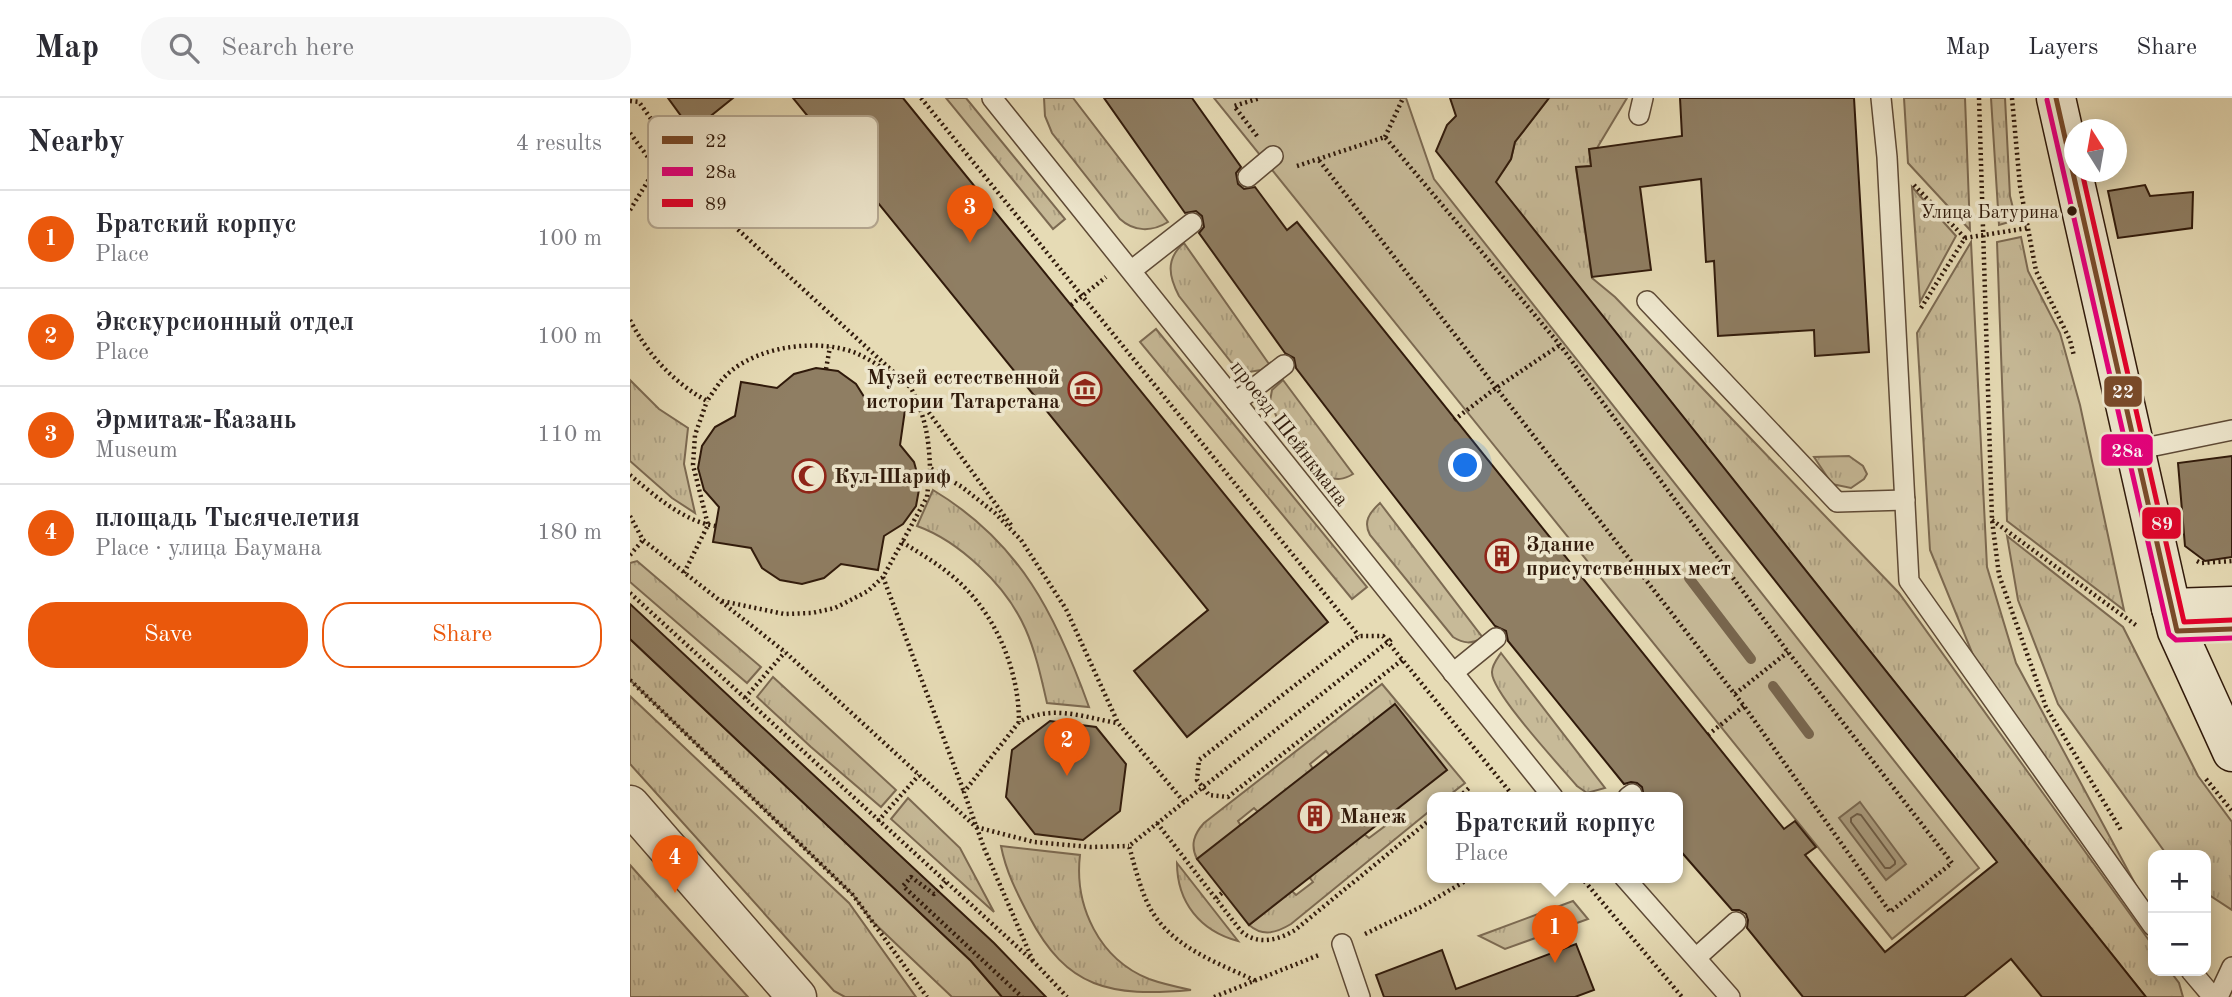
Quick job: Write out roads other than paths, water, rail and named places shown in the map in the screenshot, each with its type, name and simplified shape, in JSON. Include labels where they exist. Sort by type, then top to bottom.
[{"type":"main road","points":[[2056,98],[2135,450],[2160,618],[2232,752]]},
{"type":"main road","points":[[2160,618],[2232,606]]},
{"type":"main road","points":[[2160,618],[2232,629]]},
{"type":"main road","points":[[630,805],[796,997]]},
{"type":"lane","name":"проезд Шейнкмана","points":[[992,98],[1549,792]]},
{"type":"lane","points":[[1881,98],[1887,157],[1909,581],[2148,919]]},
{"type":"lane","points":[[1248,177],[1273,156]]},
{"type":"lane","points":[[1128,266],[1192,222]]},
{"type":"lane","points":[[1647,301],[1837,502],[1905,500]]},
{"type":"lane","points":[[1236,402],[1283,365]]},
{"type":"lane","points":[[2135,450],[2232,430]]},
{"type":"lane","points":[[1453,673],[1496,638]]},
{"type":"lane","points":[[1629,883],[1730,997]]},
{"type":"lane","points":[[1697,957],[1736,922]]},
{"type":"lane","points":[[1342,944],[1360,997]]},
{"type":"lane","points":[[2196,976],[2216,997],[2232,967]]},
{"type":"water","points":[[1860,802],[1906,864],[1886,880],[1839,818]]},
{"type":"waterway","points":[[1689,578],[1751,659]]},
{"type":"waterway","points":[[1773,686],[1809,734]]},
{"type":"place","name":"Улица Батурина","points":[[2072,211]]},
{"type":"place","name":"Эрмитаж-Казань","points":[[970,243]]},
{"type":"place","name":"Музей естественной истории Татарстана","points":[[1085,389]]},
{"type":"place","name":"Кул-Шариф","points":[[809,476]]},
{"type":"place","name":"Здание присутственных мест","points":[[1502,556]]},
{"type":"place","name":"Экскурсионный отдел","points":[[1067,776]]},
{"type":"place","name":"Манеж","points":[[1315,816]]},
{"type":"place","name":"площадь Тысячелетия","points":[[675,893]]},
{"type":"place","name":"Братский корпус","points":[[1555,963]]}]
